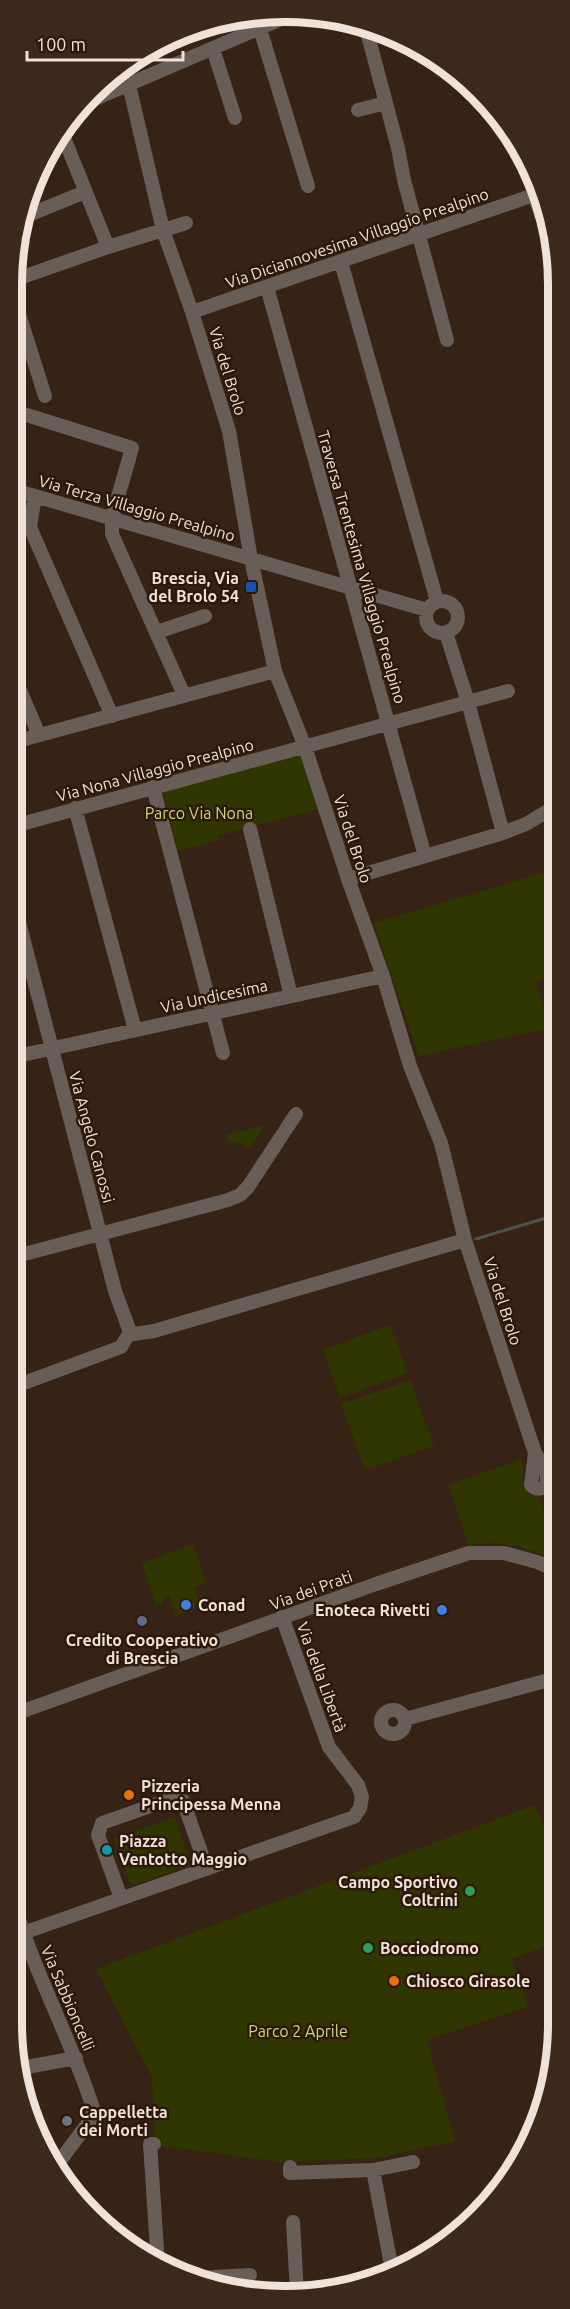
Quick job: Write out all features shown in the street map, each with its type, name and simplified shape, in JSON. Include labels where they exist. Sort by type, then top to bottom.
[{"type":"street","points":[[103,96],[274,23]]},
{"type":"street","points":[[260,29],[308,186]]},
{"type":"street","points":[[368,36],[447,340]]},
{"type":"street","points":[[213,49],[235,118]]},
{"type":"street","name":"Via del Brolo","points":[[126,77],[164,230],[229,430],[250,559],[275,671],[305,747],[348,879],[383,976],[410,1066],[441,1143],[465,1240],[535,1452]]},
{"type":"street","points":[[358,110],[386,103]]},
{"type":"street","points":[[65,142],[108,247]]},
{"type":"street","points":[[32,214],[85,192]]},
{"type":"street","name":"Via Diciannovesima Villaggio Prealpino","points":[[192,312],[532,196]]},
{"type":"street","points":[[22,277],[186,223]]},
{"type":"street","points":[[341,262],[432,605],[426,620],[428,626],[436,633],[451,631],[458,623],[458,612],[452,604],[442,600],[432,605]]},
{"type":"street","name":"Traversa Trentesima Villaggio Prealpino","points":[[267,287],[425,856]]},
{"type":"street","points":[[22,323],[45,396]]},
{"type":"street","points":[[22,414],[132,448],[112,518],[111,534],[184,695]]},
{"type":"street","name":"Via Terza Villaggio Prealpino","points":[[22,492],[350,587],[432,605]]},
{"type":"street","points":[[35,496],[30,527],[112,716]]},
{"type":"street","points":[[157,632],[205,616]]},
{"type":"street","points":[[446,633],[468,702],[503,833]]},
{"type":"street","points":[[22,740],[275,671]]},
{"type":"street","name":"Via Nona Villaggio Prealpino","points":[[22,824],[508,691]]},
{"type":"street","points":[[22,695],[39,735]]},
{"type":"street","points":[[153,788],[223,1053]]},
{"type":"street","points":[[75,808],[135,1030]]},
{"type":"street","points":[[348,879],[503,833],[548,811]]},
{"type":"street","points":[[250,829],[291,996]]},
{"type":"street","name":"Via Angelo Canossi","points":[[22,934],[128,1329]]},
{"type":"street","name":"Via Undicesima","points":[[22,1055],[383,976]]},
{"type":"street","points":[[22,1255],[240,1195],[248,1187],[296,1114]]},
{"type":"street","points":[[22,1384],[121,1347],[128,1329],[134,1334],[154,1331],[465,1240]]},
{"type":"street","name":"Via dei Prati","points":[[22,1711],[282,1617],[468,1553],[504,1553],[548,1567]]},
{"type":"street","name":"Via della Libertà","points":[[23,1933],[354,1817],[360,1808],[362,1797],[358,1785],[329,1747],[282,1617]]},
{"type":"street","points":[[405,1719],[548,1680]]},
{"type":"street","points":[[121,1899],[98,1835],[102,1823],[168,1800],[183,1801],[207,1869]]},
{"type":"street","name":"Via Sabbioncelli","points":[[22,1930],[76,2058],[94,2111],[89,2122],[61,2160]]},
{"type":"street","points":[[27,2067],[76,2058]]},
{"type":"street","points":[[154,2144],[150,2144],[157,2253]]},
{"type":"street","points":[[290,2167],[290,2173],[373,2170],[413,2162]]},
{"type":"street","points":[[373,2170],[391,2264]]},
{"type":"street","points":[[293,2222],[297,2286]]},
{"type":"street","points":[[212,2276],[250,2275]]},
{"type":"green space","name":"Parco Via Nona","points":[[301,754],[318,809],[217,836],[218,840],[178,851],[163,791]]},
{"type":"green space","points":[[548,871],[548,977],[536,981],[548,1028],[419,1056],[374,923]]},
{"type":"green space","points":[[265,1125],[250,1149],[240,1143],[228,1142],[226,1135]]},
{"type":"green space","points":[[390,1325],[408,1373],[340,1398],[323,1350]]},
{"type":"green space","points":[[410,1380],[434,1446],[365,1470],[341,1404]]},
{"type":"green space","points":[[521,1459],[525,1486],[529,1495],[538,1495],[548,1524],[548,1556],[502,1544],[469,1546],[448,1485]]},
{"type":"green space","points":[[193,1544],[206,1583],[194,1587],[201,1607],[176,1616],[169,1596],[162,1599],[163,1604],[156,1606],[142,1563]]},
{"type":"green space","name":"Parco 2 Aprile","points":[[535,1805],[548,1836],[548,1945],[512,1959],[528,2007],[427,2040],[455,2141],[378,2158],[279,2162],[155,2145],[152,2077],[96,1969]]},
{"type":"green space","points":[[175,1817],[191,1865],[131,1886],[114,1838]]},
{"type":"waterway","points":[[476,1239],[548,1217]]},
{"type":"place","name":"Brescia, Via del Brolo 54","points":[[251,587]]},
{"type":"place","name":"Conad","points":[[186,1605]]},
{"type":"place","name":"Enoteca Rivetti","points":[[442,1610]]},
{"type":"place","name":"Credito Cooperativo di Brescia","points":[[142,1621]]},
{"type":"place","name":"Pizzeria Principessa Menna","points":[[129,1795]]},
{"type":"place","name":"Piazza Ventotto Maggio","points":[[107,1850]]},
{"type":"place","name":"Campo Sportivo Coltrini","points":[[470,1891]]},
{"type":"place","name":"Bocciodromo","points":[[368,1948]]},
{"type":"place","name":"Chiosco Girasole","points":[[394,1981]]},
{"type":"place","name":"Cappelletta dei Morti","points":[[67,2121]]}]
